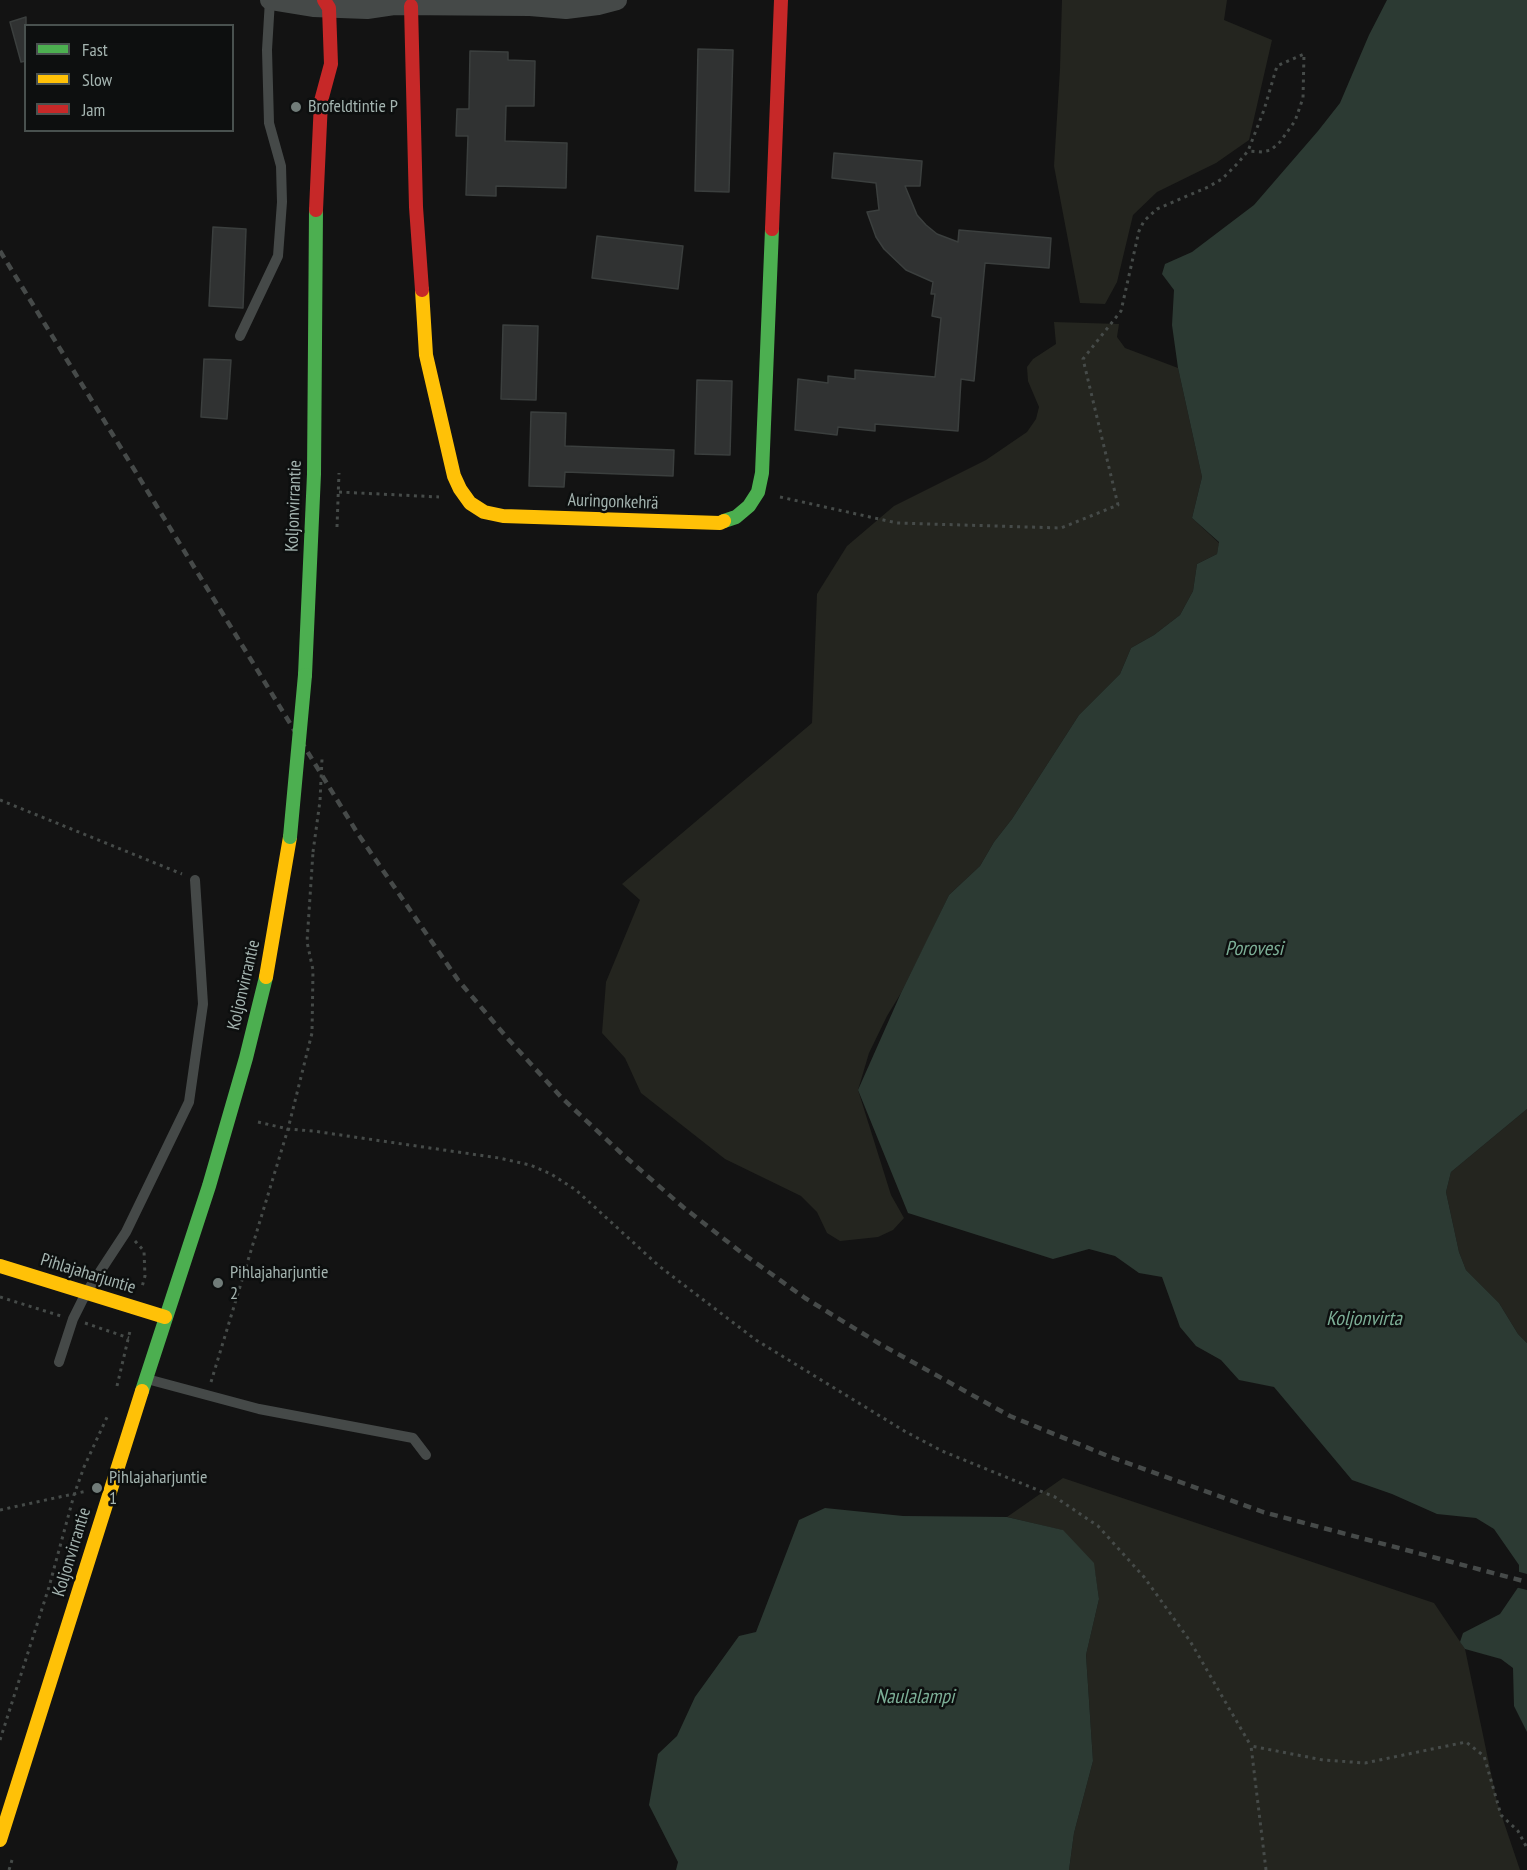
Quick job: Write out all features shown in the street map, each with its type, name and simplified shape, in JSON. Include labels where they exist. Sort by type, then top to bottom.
[{"type":"main road","points":[[758,492],[762,473],[781,0]]},
{"type":"main road","name":"Auringonkehrä","points":[[396,4],[416,207],[426,355],[454,476],[460,489],[470,502],[484,512],[503,516],[720,523],[736,517],[749,506],[758,492]]},
{"type":"main road","name":"Koljonvirrantie","points":[[0,1840],[145,1378],[209,1186],[246,1058],[270,960],[290,837],[305,675],[314,474],[316,222],[321,101],[331,64],[319,7]]},
{"type":"main road","name":"Koljonvirrantie","points":[[315,73],[321,101]]},
{"type":"main road","name":"Pihlajaharjuntie","points":[[0,1266],[165,1317]]},
{"type":"street","points":[[270,0],[319,7],[368,9],[396,4],[530,3],[566,9],[617,0]]},
{"type":"lane","points":[[240,336],[278,256],[282,202],[281,166],[269,123],[267,50],[270,0]]},
{"type":"lane","points":[[59,1362],[73,1319],[86,1293],[126,1232],[189,1102],[203,1004],[195,880]]},
{"type":"lane","points":[[145,1378],[259,1409],[413,1438],[426,1455]]},
{"type":"path","points":[[758,492],[897,523],[920,524],[1061,528],[1118,505],[1083,359],[1121,311],[1139,231],[1144,222],[1157,209],[1208,187],[1222,178],[1248,151],[1264,110],[1277,66],[1304,54],[1304,98],[1295,121],[1280,142],[1271,150],[1248,151]]},
{"type":"path","points":[[339,492],[467,498]]},
{"type":"path","points":[[0,800],[195,880]]},
{"type":"path","points":[[207,1395],[288,1129],[312,1033],[313,970],[307,942],[313,852]]},
{"type":"path","points":[[258,1122],[288,1129],[499,1158],[530,1165],[551,1174],[576,1190],[659,1266],[756,1340],[906,1432],[942,1450],[1055,1497],[1098,1526],[1144,1577],[1190,1641],[1251,1746],[1266,1870]]},
{"type":"path","points":[[126,1232],[144,1251],[145,1276],[136,1307]]},
{"type":"path","points":[[115,1393],[129,1338]]},
{"type":"path","points":[[0,1740],[49,1587],[74,1496],[84,1467],[108,1415]]},
{"type":"path","points":[[0,1510],[89,1491]]},
{"type":"path","points":[[1251,1746],[1323,1760],[1365,1763],[1466,1742],[1484,1756],[1501,1815],[1518,1832],[1527,1848]]},
{"type":"shaded area","points":[[1062,0],[1227,0],[1224,20],[1272,40],[1249,140],[1216,163],[1157,192],[1133,215],[1117,282],[1105,304],[1080,303],[1054,166]]},
{"type":"shaded area","points":[[1054,322],[1119,324],[1117,337],[1125,348],[1178,368],[1202,477],[1192,518],[1219,543],[1217,554],[1197,564],[1193,591],[1180,615],[1154,635],[1131,648],[1120,674],[1079,715],[980,866],[949,895],[869,1053],[858,1090],[891,1195],[904,1218],[893,1230],[878,1237],[840,1241],[827,1233],[817,1212],[801,1196],[725,1159],[641,1093],[625,1058],[602,1033],[606,982],[640,900],[622,884],[812,723],[817,594],[847,546],[894,506],[986,460],[1027,432],[1036,419],[1039,407],[1028,381],[1027,367],[1033,359],[1056,344]]},
{"type":"shaded area","points":[[1527,1109],[1527,1343],[1518,1334],[1499,1303],[1466,1270],[1459,1252],[1446,1192],[1451,1172]]},
{"type":"shaded area","points":[[1063,1478],[1434,1603],[1465,1649],[1497,1802],[1520,1870],[1069,1870],[1074,1833],[1093,1761],[1086,1655],[1099,1599],[1095,1572],[1062,1530],[1007,1517]]},
{"type":"water","name":"Porovesi","points":[[1387,0],[1527,0],[1527,1109],[1451,1172],[1446,1192],[1459,1252],[1466,1270],[1499,1303],[1518,1334],[1527,1343],[1527,1732],[1514,1706],[1513,1668],[1501,1659],[1465,1649],[1460,1642],[1463,1633],[1500,1614],[1519,1586],[1519,1565],[1494,1529],[1476,1518],[1437,1514],[1392,1494],[1352,1480],[1274,1387],[1239,1380],[1221,1360],[1196,1346],[1180,1327],[1162,1277],[1139,1273],[1115,1256],[1089,1249],[1053,1259],[908,1213],[858,1090],[901,993],[949,895],[980,866],[1079,715],[1120,674],[1131,648],[1154,635],[1180,615],[1193,591],[1197,564],[1217,554],[1219,542],[1192,518],[1202,477],[1178,368],[1172,325],[1174,290],[1162,274],[1165,264],[1192,252],[1254,205],[1318,131],[1340,103],[1369,35]]},
{"type":"water","name":"Naulalampi","points":[[825,1508],[903,1516],[1007,1517],[1063,1530],[1094,1563],[1099,1599],[1086,1655],[1093,1761],[1074,1833],[1069,1870],[676,1870],[678,1862],[649,1805],[658,1754],[677,1736],[695,1697],[739,1636],[756,1632],[799,1520]]},
{"type":"pier","points":[[1516,1571],[1527,1574],[1527,1590],[1515,1587]]},
{"type":"building","points":[[26,17],[24,61],[21,62],[10,22]]},
{"type":"building","points":[[698,49],[733,50],[729,192],[695,191]]},
{"type":"building","points":[[470,51],[508,52],[508,60],[535,61],[534,106],[506,106],[505,141],[567,143],[566,188],[496,186],[496,196],[466,195],[468,136],[456,136],[457,109],[469,109]]},
{"type":"building","points":[[834,153],[922,161],[920,186],[905,186],[917,215],[937,234],[958,242],[959,230],[1051,238],[1049,268],[985,263],[974,381],[961,379],[958,431],[875,424],[875,431],[838,427],[837,435],[795,430],[798,379],[828,383],[828,376],[855,379],[855,370],[935,377],[941,318],[932,316],[935,294],[931,294],[933,282],[906,270],[884,249],[876,237],[867,212],[879,210],[876,183],[832,178]]},
{"type":"building","points":[[213,227],[246,229],[243,308],[209,306]]},
{"type":"building","points":[[597,236],[683,246],[678,289],[592,278]]},
{"type":"building","points":[[503,325],[538,326],[536,400],[501,399]]},
{"type":"building","points":[[204,359],[231,360],[227,419],[201,417]]},
{"type":"building","points":[[697,380],[732,381],[730,455],[695,454]]},
{"type":"building","points":[[531,412],[566,413],[565,446],[674,450],[673,476],[565,472],[564,487],[529,486]]},
{"type":"railway","points":[[0,251],[358,834],[458,980],[562,1098],[621,1153],[683,1207],[805,1298],[880,1344],[1010,1416],[1108,1456],[1263,1512],[1527,1582]]},
{"type":"traffic: fast","points":[[305,675],[314,474],[316,210]]},
{"type":"traffic: fast","points":[[724,521],[736,517],[749,506],[758,492],[762,473],[772,229]]},
{"type":"traffic: fast","points":[[290,837],[305,675]]},
{"type":"traffic: fast","points":[[142,1391],[209,1186],[246,1058],[266,977]]},
{"type":"traffic: slow","points":[[422,290],[426,355],[454,476],[470,503],[484,512],[503,516],[720,523],[724,521]]},
{"type":"traffic: slow","points":[[266,977],[290,837]]},
{"type":"traffic: slow","points":[[0,1266],[165,1317]]},
{"type":"traffic: slow","points":[[0,1840],[142,1391]]},
{"type":"traffic: jam","points":[[316,210],[321,101],[331,64],[329,8],[324,0]]},
{"type":"traffic: jam","points":[[772,229],[781,0]]},
{"type":"traffic: jam","points":[[411,6],[416,207],[422,290]]},
{"type":"place","name":"Brofeldtintie P","points":[[296,107]]},
{"type":"place","name":"Pihlajaharjuntie 2","points":[[218,1283]]},
{"type":"place","name":"Pihlajaharjuntie 1","points":[[97,1488]]},
{"type":"water label","name":"Koljonvirta","points":[[1364,1319]]}]
